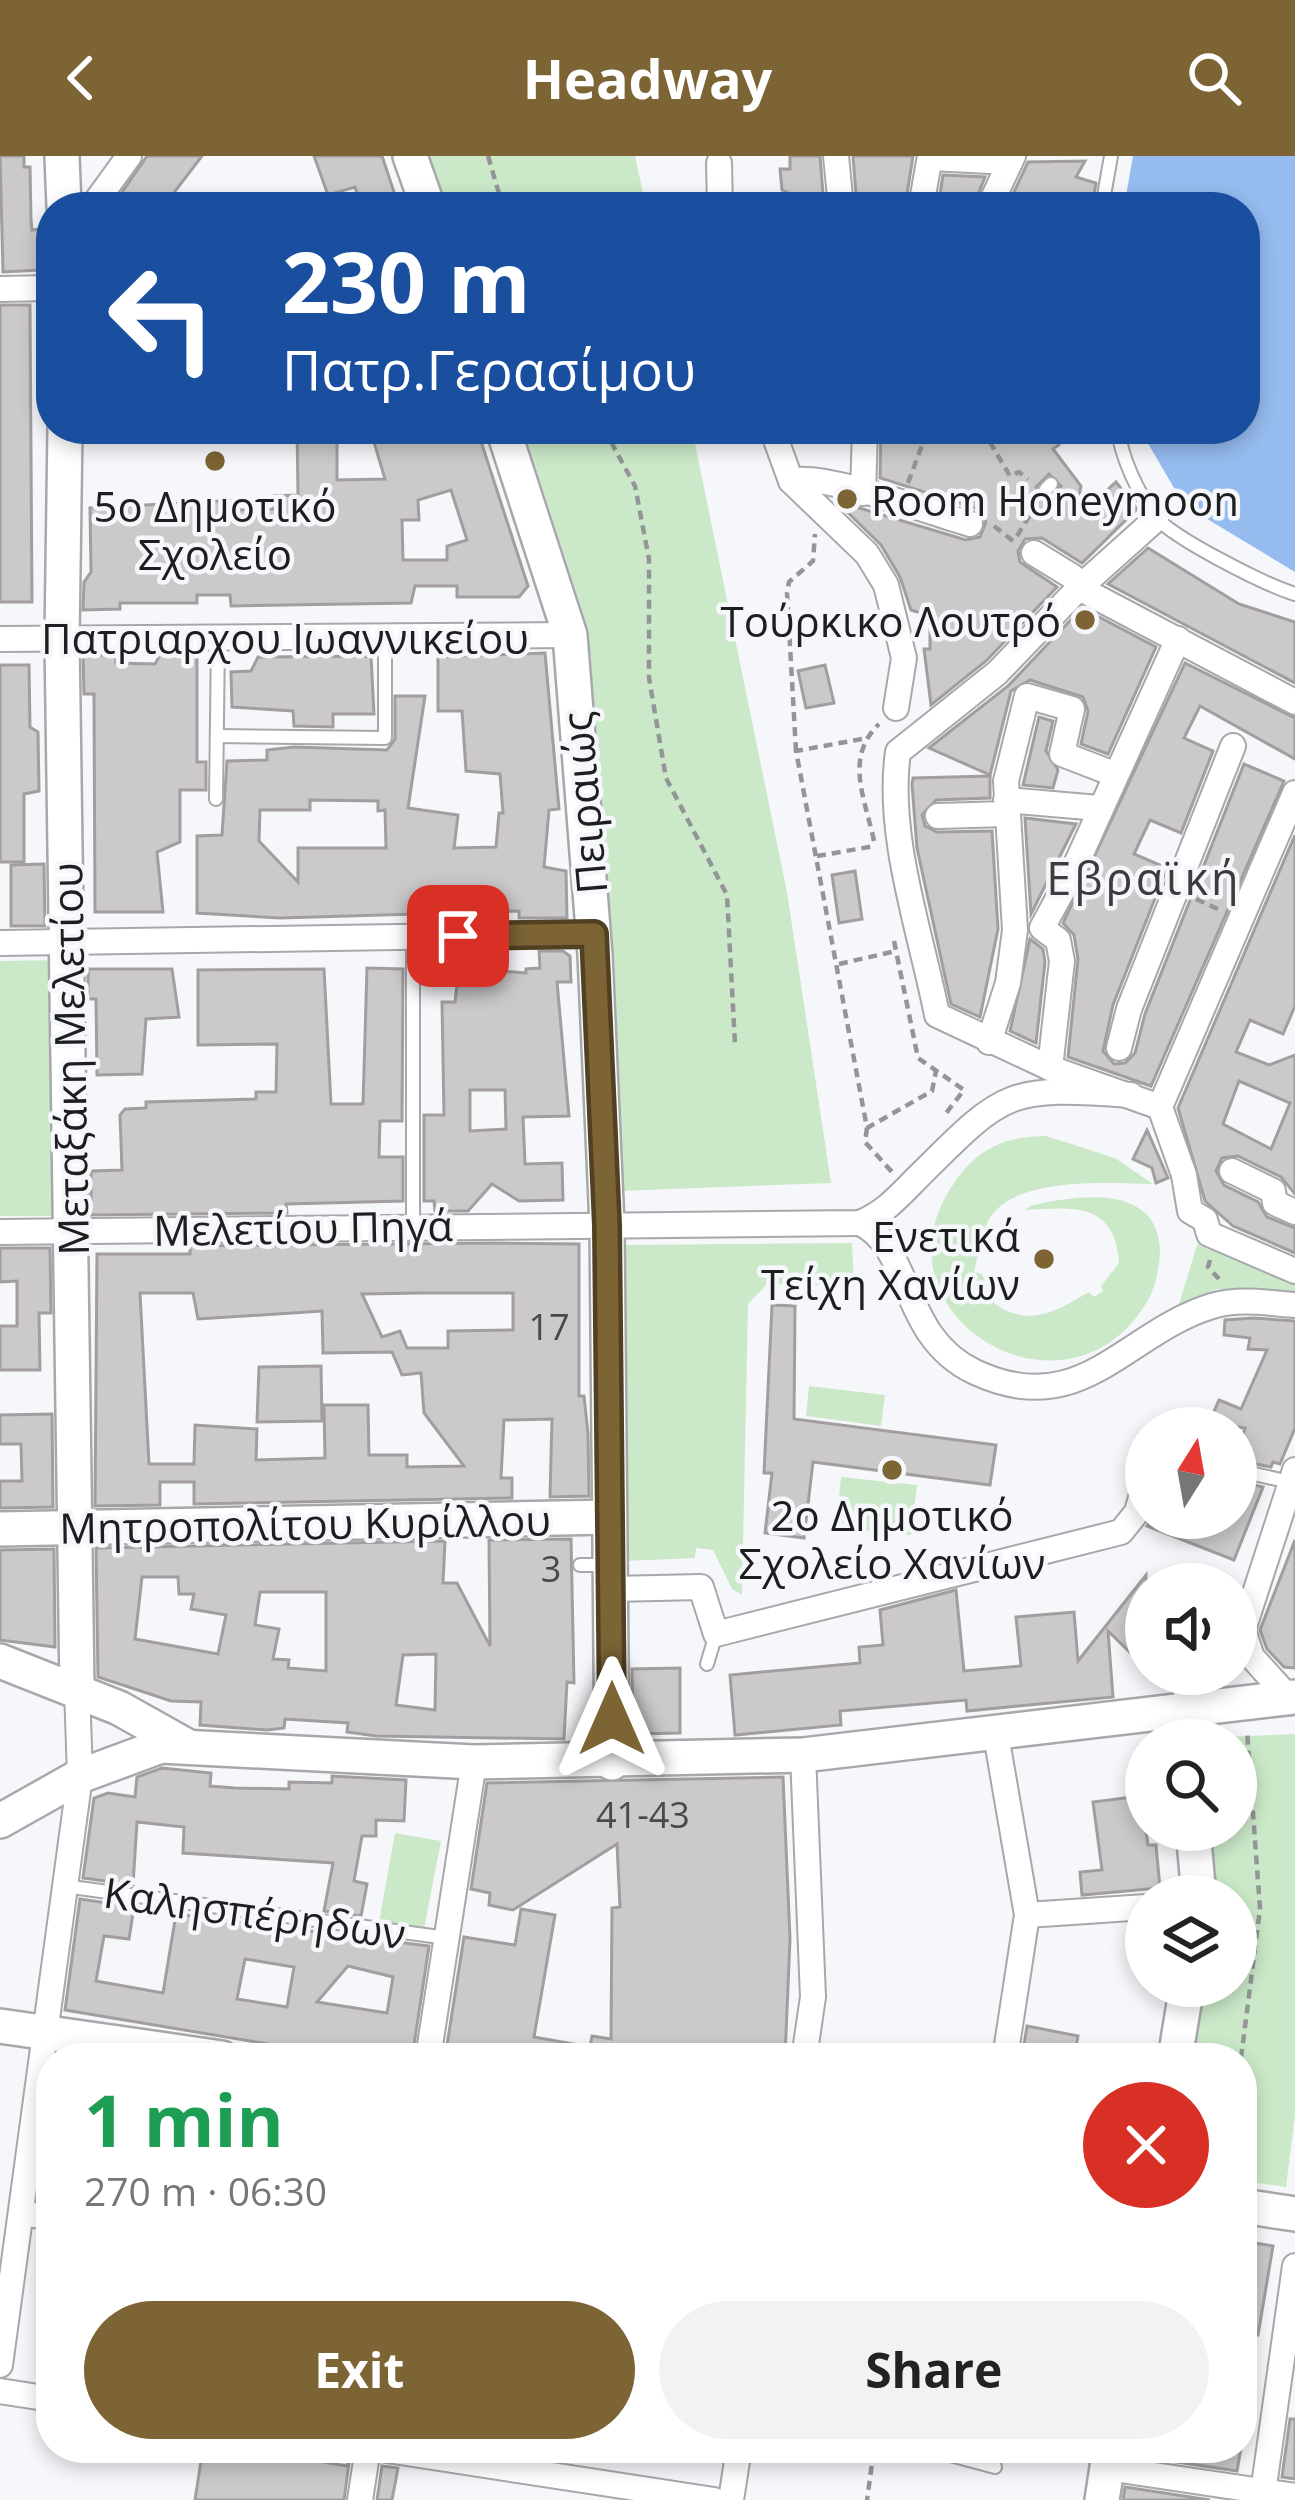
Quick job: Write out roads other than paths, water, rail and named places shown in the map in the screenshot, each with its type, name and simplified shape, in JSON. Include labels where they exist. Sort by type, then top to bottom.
[{"type":"street","points":[[62,156],[63,192]]},
{"type":"street","points":[[103,192],[129,156]]},
{"type":"street","points":[[410,156],[423,192]]},
{"type":"street","points":[[836,156],[840,192]]},
{"type":"street","points":[[924,192],[930,157],[1012,159],[996,192]]},
{"type":"street","points":[[719,164],[720,192]]},
{"type":"street","points":[[0,289],[36,288]]},
{"type":"street","name":"Μεταξάκη Μελετίου","points":[[65,444],[62,638],[77,1689]]},
{"type":"street","name":"Πειραιώς","points":[[507,444],[570,635],[594,934],[607,1225],[609,1517],[602,1573],[611,1763]]},
{"type":"street","points":[[777,444],[790,481],[867,554],[886,585],[904,658],[896,708]]},
{"type":"street","points":[[863,494],[865,444]]},
{"type":"street","points":[[790,481],[804,477],[970,524]]},
{"type":"street","points":[[1156,519],[1078,588],[997,673],[920,729],[898,752],[895,774],[903,848],[937,1015],[1050,1068],[1160,1107]]},
{"type":"street","points":[[1024,547],[1073,578],[1078,588],[1295,701]]},
{"type":"street","name":"Πατριαρχου Ιωαννικείου","points":[[0,639],[570,635]]},
{"type":"street","points":[[1042,928],[1178,639]]},
{"type":"street","points":[[989,1042],[1008,983],[1003,931],[1006,729],[1028,696],[1072,710],[1062,754],[1114,774]]},
{"type":"street","points":[[1119,1048],[1129,1010],[1174,904],[1174,889],[1233,746]]},
{"type":"street","points":[[1295,793],[1160,1107],[1184,1175],[1190,1211],[1205,1220],[1208,1234],[1295,1271]]},
{"type":"street","points":[[938,816],[1006,807],[1099,808]]},
{"type":"street","points":[[1003,931],[1042,928],[1058,940],[1062,961],[1050,1068]]},
{"type":"street","points":[[0,943],[594,934]]},
{"type":"street","points":[[1131,1095],[1035,1090],[1009,1099],[979,1117],[887,1209],[860,1223],[886,1243],[918,1321],[932,1339],[968,1369],[1012,1384],[1058,1385],[1092,1376],[1167,1326],[1220,1304],[1295,1305]]},
{"type":"street","points":[[1232,1171],[1273,1191],[1275,1202],[1295,1212]]},
{"type":"street","name":"Μελετίου Πηγά","points":[[0,1232],[860,1223]]},
{"type":"street","points":[[1257,1583],[1293,1476]]},
{"type":"street","name":"Μητροπολίτου Κυρίλλου","points":[[0,1529],[609,1517]]},
{"type":"street","points":[[602,1573],[701,1587],[716,1634],[1120,1532],[1125,1526]]},
{"type":"street","points":[[0,1660],[77,1689],[184,1745]]},
{"type":"street","points":[[1211,1719],[1292,1697],[1257,1662]]},
{"type":"street","points":[[43,2043],[80,1776],[77,1689]]},
{"type":"street","points":[[0,1821],[80,1776],[144,1751],[184,1745],[474,1762],[611,1763],[802,1755],[996,1735],[1125,1729]]},
{"type":"street","points":[[996,1735],[1027,1915],[1007,2043]]},
{"type":"street","points":[[802,1755],[813,1996],[806,2043]]},
{"type":"street","points":[[430,2043],[474,1762]]},
{"type":"street","points":[[1027,1915],[1125,1908]]},
{"type":"street","points":[[1178,2043],[1184,2007]]},
{"type":"street","points":[[0,2026],[120,2043]]},
{"type":"street","points":[[0,2365],[36,2102]]},
{"type":"street","points":[[0,2176],[27,2180]]},
{"type":"street","points":[[1257,2208],[1295,2214]]},
{"type":"street","points":[[22,2213],[36,2215]]},
{"type":"street","points":[[1263,2496],[1295,2266]]},
{"type":"street","points":[[0,2391],[36,2397]]},
{"type":"street","points":[[360,2500],[368,2463]]},
{"type":"street","points":[[470,2463],[714,2500]]},
{"type":"street","points":[[731,2500],[737,2463]]},
{"type":"street","points":[[1106,2472],[1263,2496],[1295,2496]]},
{"type":"lane","points":[[1105,192],[1112,156]]},
{"type":"lane","points":[[1120,444],[1156,519],[1264,585],[1295,595]]},
{"type":"lane","points":[[217,736],[385,738],[385,636]]},
{"type":"lane","points":[[216,799],[218,638]]},
{"type":"lane","points":[[413,937],[413,1226]]},
{"type":"lane","points":[[1257,1472],[1293,1476]]},
{"type":"lane","points":[[706,1664],[716,1634]]},
{"type":"lane","name":"Καλησπέρηδων","points":[[64,1886],[447,1938]]},
{"type":"lane","points":[[980,2463],[995,2467]]},
{"type":"water","points":[[1133,156],[1295,156],[1295,572],[1184,505],[1148,444],[1260,444],[1260,192],[1127,192]]},
{"type":"place","name":"5ο Δημοτικό Σχολείο","points":[[215,461]]},
{"type":"place","name":"Room Honeymoon","points":[[847,499]]},
{"type":"place","name":"Τούρκικο Λουτρό","points":[[1085,620]]},
{"type":"place","name":"Ενετικά Τείχη Χανίων","points":[[1044,1259]]},
{"type":"place","name":"2ο Δημοτικό Σχολείο Χανίων","points":[[892,1470]]},
{"type":"district","name":"Εβραϊκή","points":[[1144,877]]}]
